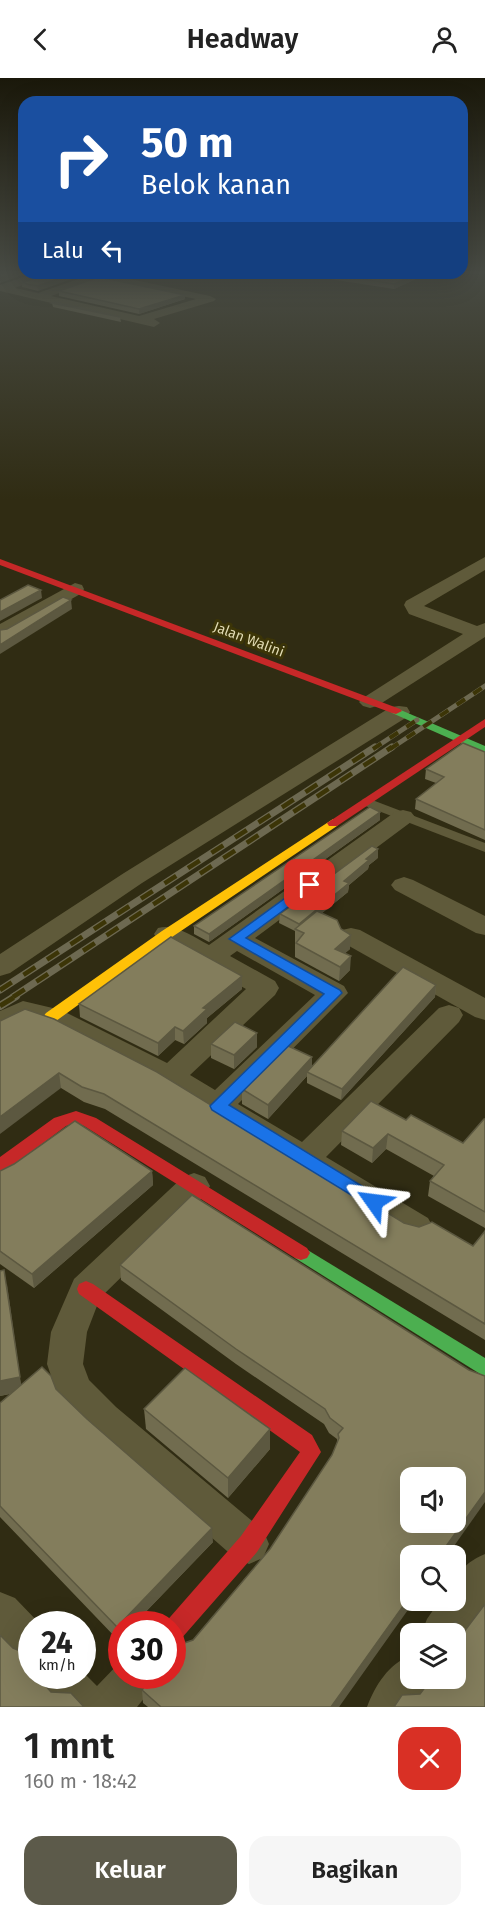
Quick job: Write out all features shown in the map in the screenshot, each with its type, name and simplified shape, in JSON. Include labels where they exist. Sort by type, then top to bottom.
[{"type":"street","name":"Jalan Walini","points":[[0,562],[428,723],[485,750]]},
{"type":"street","points":[[482,631],[416,609],[413,605],[485,562]]},
{"type":"street","points":[[0,632],[75,589]]},
{"type":"street","points":[[370,702],[482,631]]},
{"type":"street","points":[[0,967],[143,872],[399,712]]},
{"type":"street","points":[[51,1017],[167,934],[485,722]]},
{"type":"street","points":[[211,957],[403,817]]},
{"type":"street","points":[[404,885],[485,927]]},
{"type":"street","points":[[167,934],[265,988]]},
{"type":"street","points":[[351,936],[485,1010]]},
{"type":"street","points":[[218,1106],[334,993],[236,939]]},
{"type":"street","points":[[170,1077],[265,988],[290,969]]},
{"type":"street","points":[[0,1024],[23,1011],[51,1017],[170,1077],[416,1227]]},
{"type":"street","points":[[303,1160],[449,1015]]},
{"type":"street","points":[[0,1166],[60,1122],[76,1117],[90,1122],[485,1368]]},
{"type":"street","points":[[194,1186],[86,1288],[69,1332],[65,1364],[73,1390],[103,1419],[249,1544]]},
{"type":"street","points":[[86,1288],[309,1447],[311,1452],[249,1544],[186,1616]]},
{"type":"street","points":[[450,1623],[485,1575]]},
{"type":"street","points":[[0,1613],[18,1632]]},
{"type":"street","points":[[69,1689],[86,1707]]},
{"type":"street","points":[[108,1707],[124,1689]]},
{"type":"street","points":[[389,1707],[402,1689]]},
{"type":"lane","points":[[367,802],[485,848]]},
{"type":"building","points":[[28,585],[41,590],[0,612],[0,600]]},
{"type":"building","points":[[63,597],[71,600],[0,645],[0,630],[7,629]]},
{"type":"building","points":[[463,743],[485,752],[485,830],[416,799],[444,777],[426,769]]},
{"type":"building","points":[[370,807],[380,812],[209,934],[194,926]]},
{"type":"building","points":[[372,846],[378,849],[366,859],[369,860],[344,881],[349,883],[299,924],[280,914]]},
{"type":"building","points":[[317,911],[337,920],[341,929],[351,935],[335,949],[351,956],[340,967],[296,943],[304,933],[295,929]]},
{"type":"building","points":[[171,937],[242,976],[203,1008],[207,1009],[183,1031],[175,1027],[158,1043],[79,1004]]},
{"type":"building","points":[[403,967],[436,985],[342,1089],[307,1072]]},
{"type":"building","points":[[25,1009],[54,1019],[157,1072],[404,1223],[419,1227],[432,1222],[473,1246],[485,1231],[485,1324],[104,1094],[82,1087],[59,1073],[0,1117],[0,1021]]},
{"type":"building","points":[[235,1022],[257,1033],[234,1055],[211,1044]]},
{"type":"building","points":[[286,1045],[312,1057],[268,1105],[242,1089]]},
{"type":"building","points":[[371,1101],[406,1120],[411,1115],[463,1143],[485,1119],[485,1212],[430,1181],[444,1165],[388,1134],[373,1148],[342,1131]]},
{"type":"building","points":[[75,1121],[152,1171],[32,1274],[0,1251],[0,1171],[14,1164]]},
{"type":"building","points":[[192,1195],[469,1370],[485,1376],[485,1492],[466,1518],[466,1467],[400,1467],[400,1533],[456,1533],[447,1545],[400,1545],[400,1610],[331,1707],[161,1707],[142,1690],[186,1689],[186,1642],[193,1640],[270,1549],[332,1455],[339,1438],[338,1434],[343,1428],[330,1418],[325,1409],[236,1349],[120,1265]]},
{"type":"building","points":[[4,1270],[20,1377],[0,1381],[0,1271]]},
{"type":"building","points":[[42,1367],[51,1376],[56,1389],[87,1419],[212,1528],[132,1611],[108,1611],[108,1618],[0,1506],[0,1403]]},
{"type":"building","points":[[185,1368],[270,1429],[228,1478],[144,1409]]},
{"type":"building","points":[[485,1604],[485,1707],[394,1707],[402,1695],[420,1694],[424,1689],[466,1689],[466,1629]]},
{"type":"building","points":[[0,1635],[18,1650],[18,1689],[48,1689],[51,1692],[71,1693],[84,1707],[0,1707]]},
{"type":"railway","points":[[390,749],[485,686]]},
{"type":"railway","points":[[373,749],[417,720]]},
{"type":"railway","points":[[0,990],[375,747]]},
{"type":"railway","points":[[13,997],[392,747]]},
{"type":"railway","points":[[0,1006],[16,996]]},
{"type":"traffic: fast","points":[[396,711],[485,750]]},
{"type":"traffic: fast","points":[[301,1253],[485,1368]]},
{"type":"traffic: slow","points":[[51,1017],[167,934],[333,823]]},
{"type":"traffic: jam","points":[[0,562],[396,711]]},
{"type":"traffic: jam","points":[[333,823],[485,722]]},
{"type":"traffic: jam","points":[[0,1166],[60,1122],[76,1117],[90,1122],[301,1253]]},
{"type":"traffic: jam","points":[[86,1289],[305,1442],[311,1452],[249,1544],[186,1616]]},
{"type":"route","points":[[310,885],[236,939],[334,993],[218,1106],[374,1202]]}]
